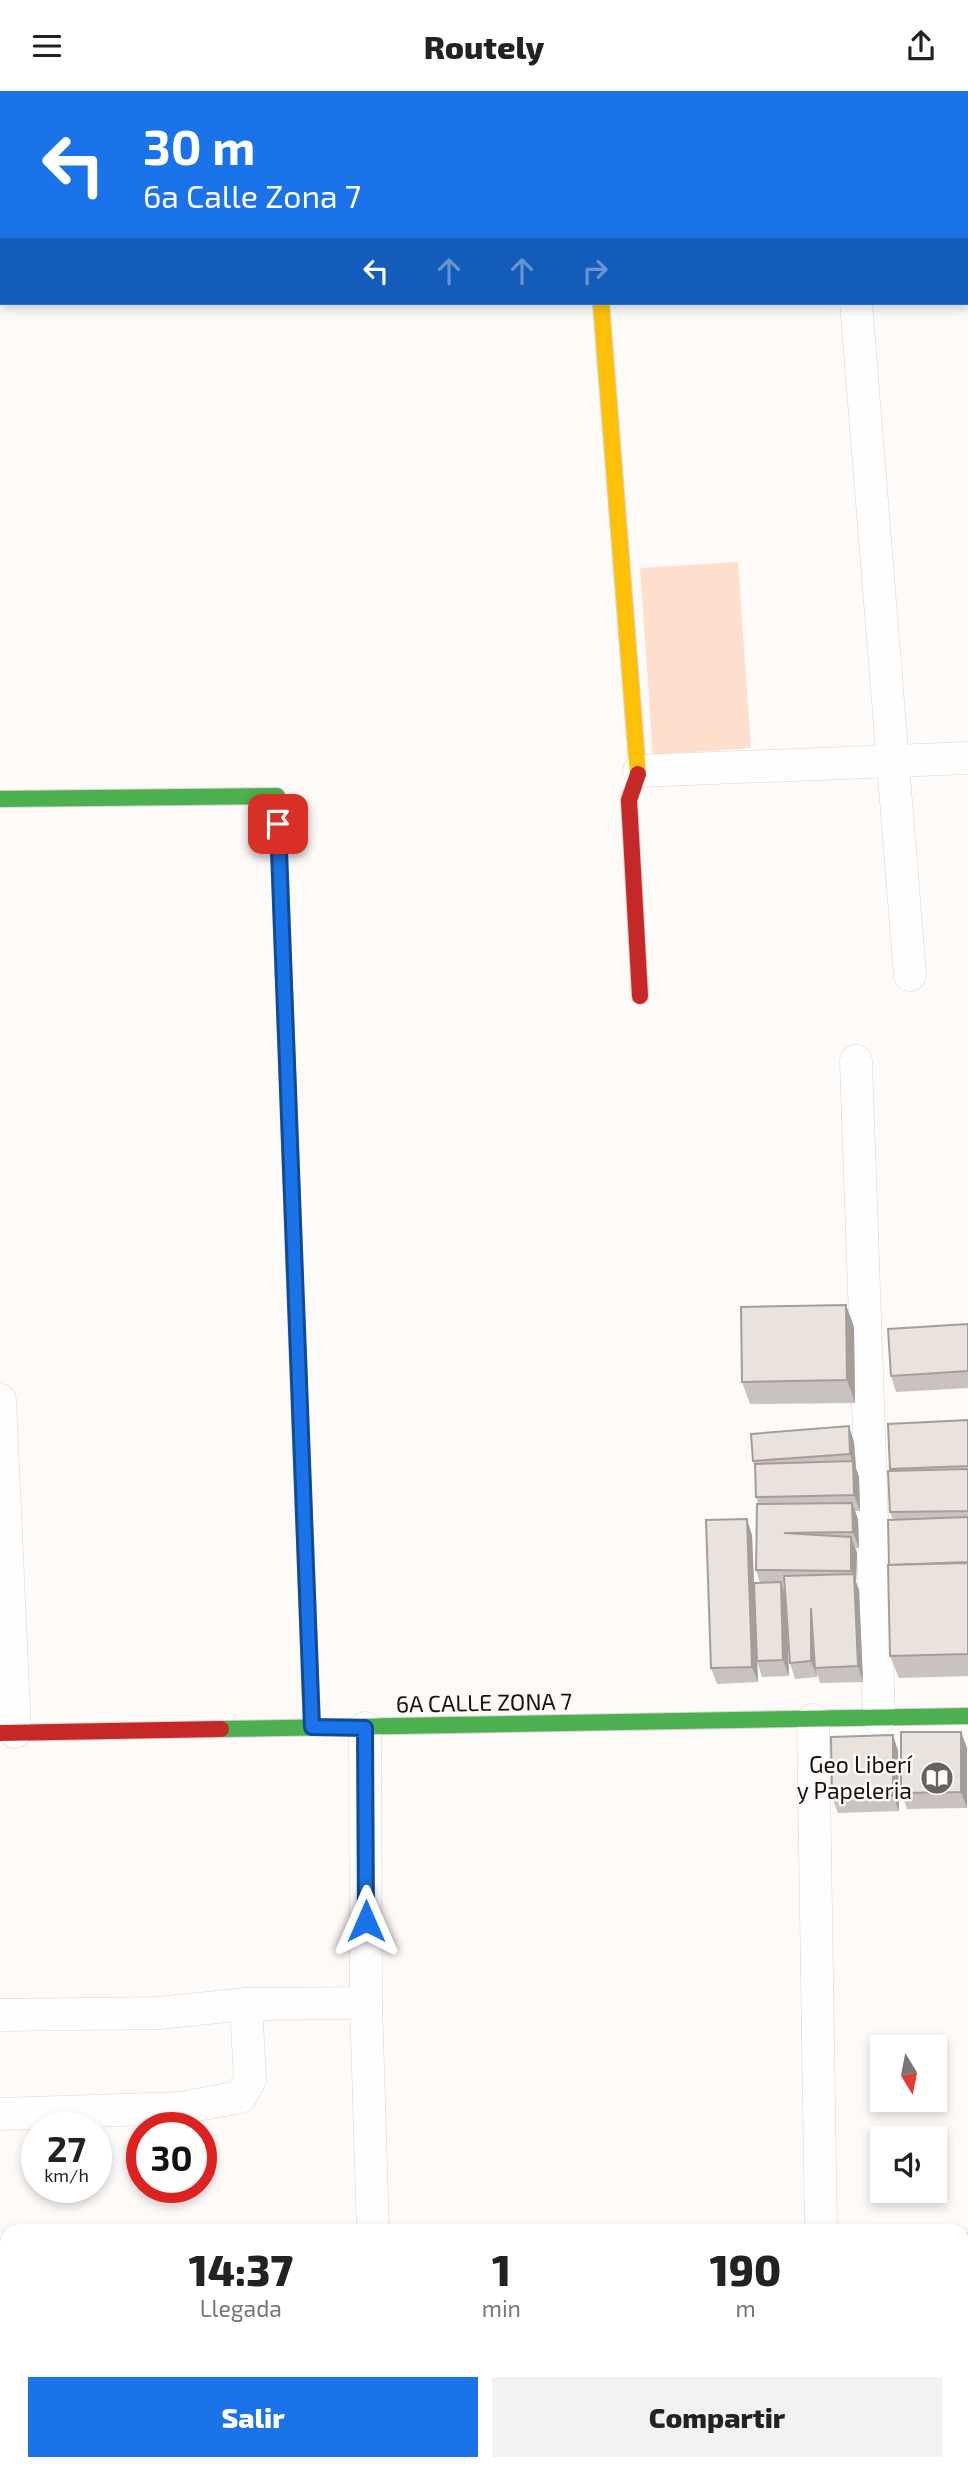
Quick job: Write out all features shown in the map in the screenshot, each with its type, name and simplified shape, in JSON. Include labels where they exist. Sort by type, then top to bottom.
[{"type":"street","points":[[601,305],[639,771],[629,800],[629,820],[640,996]]},
{"type":"street","points":[[856,305],[911,975]]},
{"type":"street","points":[[639,771],[968,758]]},
{"type":"street","points":[[0,799],[277,796],[312,1727]]},
{"type":"street","points":[[856,1061],[880,1718]]},
{"type":"street","points":[[0,1400],[7,1732]]},
{"type":"street","name":"6A CALLE ZONA 7","points":[[7,1732],[968,1716]]},
{"type":"street","points":[[813,1720],[821,2224]]},
{"type":"street","points":[[365,1728],[366,2003],[373,2224]]},
{"type":"street","points":[[0,2015],[158,2013],[246,2004],[366,2003]]},
{"type":"street","points":[[0,2114],[181,2108],[240,2097],[250,2080],[246,2004]]},
{"type":"shaded area","points":[[738,562],[751,748],[653,755],[640,568]]},
{"type":"building","points":[[846,1305],[847,1380],[742,1382],[741,1307]]},
{"type":"building","points":[[968,1324],[968,1371],[891,1376],[888,1329]]},
{"type":"building","points":[[968,1420],[968,1466],[890,1469],[888,1424]]},
{"type":"building","points":[[849,1426],[850,1454],[753,1461],[751,1434]]},
{"type":"building","points":[[853,1461],[854,1495],[756,1497],[755,1464]]},
{"type":"building","points":[[968,1469],[968,1511],[890,1512],[888,1471]]},
{"type":"building","points":[[852,1503],[853,1532],[784,1533],[851,1537],[851,1571],[756,1570],[757,1504]]},
{"type":"building","points":[[968,1517],[968,1562],[889,1565],[888,1520]]},
{"type":"building","points":[[747,1519],[752,1667],[711,1668],[706,1520]]},
{"type":"building","points":[[968,1563],[968,1654],[890,1656],[888,1565]]},
{"type":"building","points":[[854,1574],[858,1666],[815,1668],[811,1608],[811,1661],[790,1663],[784,1576]]},
{"type":"building","points":[[781,1582],[783,1660],[757,1661],[754,1583]]},
{"type":"building","name":"Geo Liberí y Papeleria","points":[[901,1732],[961,1732],[961,1792],[901,1793]]},
{"type":"building","points":[[893,1735],[893,1795],[832,1797],[831,1737]]},
{"type":"traffic: fast","points":[[0,799],[277,796],[291,1175]]},
{"type":"traffic: fast","points":[[297,1338],[312,1727]]},
{"type":"traffic: fast","points":[[221,1729],[968,1716]]},
{"type":"traffic: slow","points":[[601,305],[638,774]]},
{"type":"traffic: jam","points":[[638,774],[629,800],[640,996]]},
{"type":"traffic: jam","points":[[291,1175],[297,1338]]},
{"type":"traffic: jam","points":[[0,1733],[221,1729]]},
{"type":"place","name":"Geo Liberí y Papeleria","points":[[937,1778]]},
{"type":"route","points":[[278,824],[312,1727],[365,1728],[366,1921]]}]
